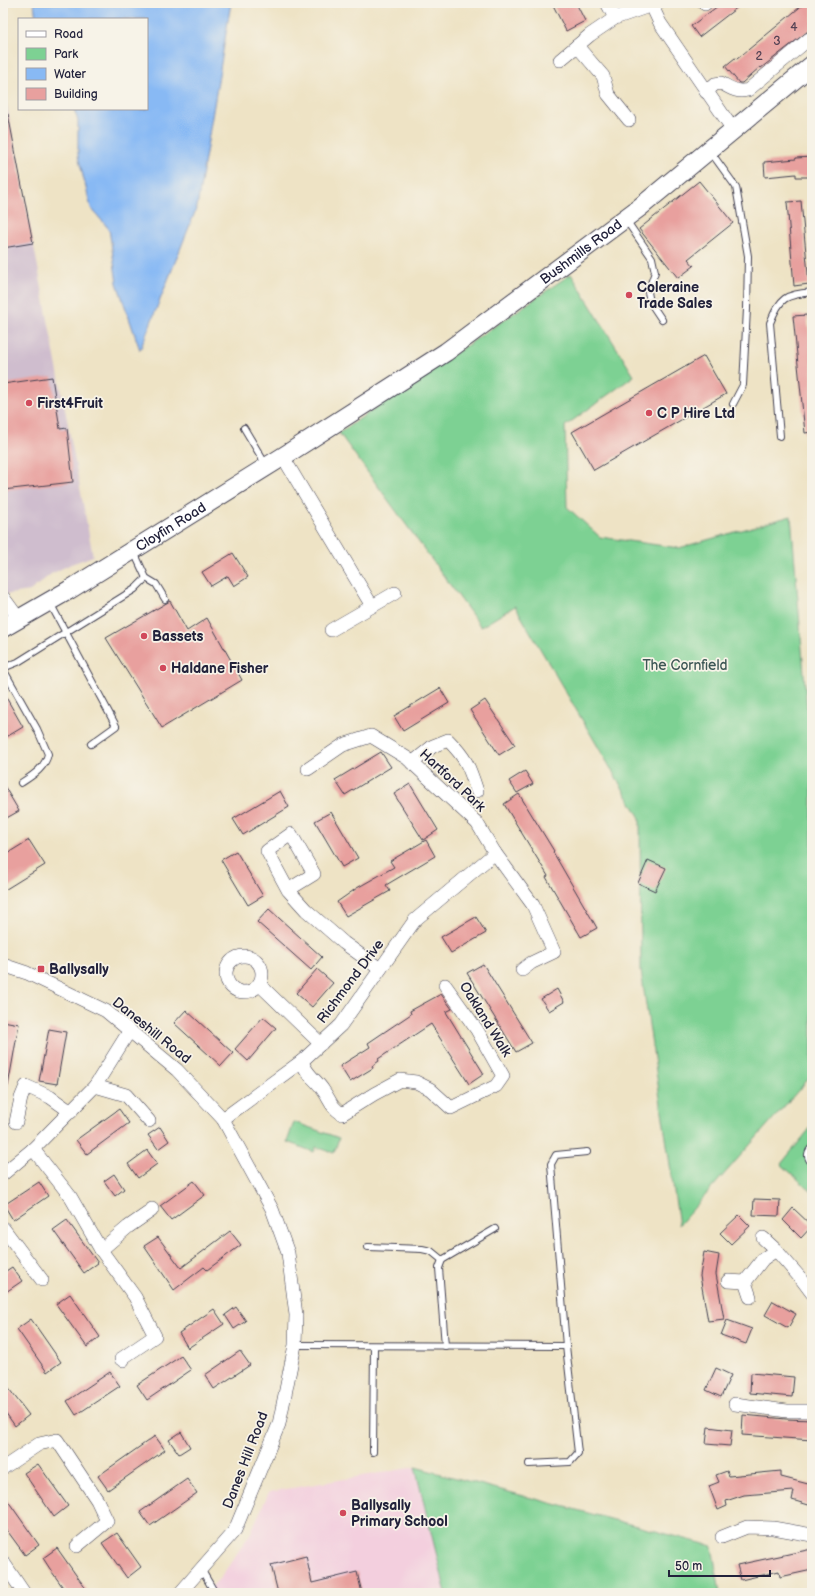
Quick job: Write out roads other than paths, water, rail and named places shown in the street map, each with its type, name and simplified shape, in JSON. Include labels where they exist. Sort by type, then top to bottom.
[{"type":"main road","name":"Bushmills Road","points":[[337,422],[446,352],[625,219],[710,151],[812,65]]},
{"type":"main road","name":"Cloyfin Road","points":[[3,628],[49,602],[337,422]]},
{"type":"street","points":[[607,3],[615,18]]},
{"type":"street","points":[[560,60],[615,18],[655,4],[660,23],[734,131]]},
{"type":"street","points":[[706,92],[715,84],[721,82],[734,90],[741,92],[748,90],[809,39]]},
{"type":"street","points":[[577,46],[603,76],[608,94],[629,120]]},
{"type":"street","points":[[283,456],[372,606]]},
{"type":"street","points":[[331,630],[395,593]]},
{"type":"street","points":[[3,597],[19,619]]},
{"type":"street","name":"Hartford Park","points":[[308,769],[343,745],[371,736],[412,763],[477,823],[495,853],[533,905],[554,952],[531,963],[522,970]]},
{"type":"street","points":[[412,763],[433,746],[448,740],[462,754],[477,790]]},
{"type":"street","name":"Richmond Drive","points":[[223,1119],[302,1062],[341,1025],[415,920],[495,853]]},
{"type":"street","points":[[288,890],[306,910],[344,943],[380,969]]},
{"type":"street","name":"Daneshill Road","points":[[3,965],[27,973],[106,1011],[177,1070],[223,1119]]},
{"type":"street","points":[[258,984],[321,1044]]},
{"type":"street","name":"Oakland Walk","points":[[302,1062],[305,1070],[323,1089],[333,1108],[342,1114],[400,1080],[416,1082],[430,1089],[451,1108],[496,1086],[503,1076],[477,1030],[446,985]]},
{"type":"street","points":[[3,1174],[33,1149],[95,1086],[130,1030]]},
{"type":"street","points":[[16,1122],[21,1098],[26,1086],[50,1097],[71,1112]]},
{"type":"street","points":[[95,1086],[126,1095],[149,1121]]},
{"type":"street","name":"Danes Hill Road","points":[[180,1593],[235,1530],[279,1424],[295,1345],[296,1315],[288,1253],[272,1209],[223,1119]]},
{"type":"street","points":[[33,1149],[70,1196],[101,1250],[135,1297],[155,1336],[122,1359],[123,1360]]},
{"type":"street","points":[[101,1250],[152,1209]]},
{"type":"street","points":[[3,1228],[8,1242],[42,1280]]},
{"type":"street","points":[[764,1238],[812,1293]]},
{"type":"street","points":[[745,1282],[763,1259],[776,1250]]},
{"type":"street","points":[[728,1281],[745,1282]]},
{"type":"street","points":[[745,1282],[750,1297]]},
{"type":"street","points":[[735,1404],[787,1411],[812,1411]]},
{"type":"street","points":[[3,1468],[39,1444],[57,1440],[97,1500],[107,1521],[77,1546]]},
{"type":"street","points":[[722,1537],[746,1527],[773,1528],[812,1535]]},
{"type":"street","points":[[4,1564],[24,1593]]},
{"type":"lane","points":[[710,151],[736,187],[748,256],[748,309],[743,385],[733,404]]},
{"type":"lane","points":[[625,219],[652,258],[655,272],[648,292],[650,302],[662,320]]},
{"type":"lane","points":[[780,436],[770,323],[776,309],[785,298],[794,294],[812,292]]},
{"type":"lane","points":[[244,428],[267,466]]},
{"type":"lane","points":[[133,550],[146,578],[156,584],[165,599]]},
{"type":"lane","points":[[21,782],[36,773],[44,764],[48,754],[37,729],[3,668],[18,662],[135,589],[146,578]]},
{"type":"lane","points":[[49,602],[116,726],[91,744]]},
{"type":"lane","points":[[812,1147],[808,1152],[808,1158],[812,1164]]},
{"type":"lane","points":[[529,1464],[570,1462],[578,1453],[566,1346],[551,1164],[556,1155],[587,1152]]},
{"type":"lane","points":[[445,1346],[439,1268],[442,1260],[495,1229]]},
{"type":"lane","points":[[368,1247],[422,1249],[431,1251],[442,1260]]},
{"type":"lane","points":[[295,1345],[566,1346]]},
{"type":"lane","points":[[372,1452],[374,1346]]},
{"type":"lane","points":[[202,1569],[215,1593]]},
{"type":"water","points":[[34,3],[231,3],[197,207],[140,350],[117,283],[109,229],[91,208],[78,156],[78,121],[74,110],[148,110],[148,18],[36,18]]},
{"type":"place","name":"Coleraine Trade Sales","points":[[629,295]]},
{"type":"place","name":"First4Fruit","points":[[29,403]]},
{"type":"place","name":"C P Hire Ltd","points":[[649,413]]},
{"type":"place","name":"Bassets","points":[[144,636]]},
{"type":"place","name":"Haldane Fisher","points":[[163,668]]},
{"type":"place","name":"Ballysally","points":[[41,969]]},
{"type":"place","name":"Ballysally Primary School","points":[[343,1513]]},
{"type":"park label","name":"The Cornfield","points":[[685,665]]}]
